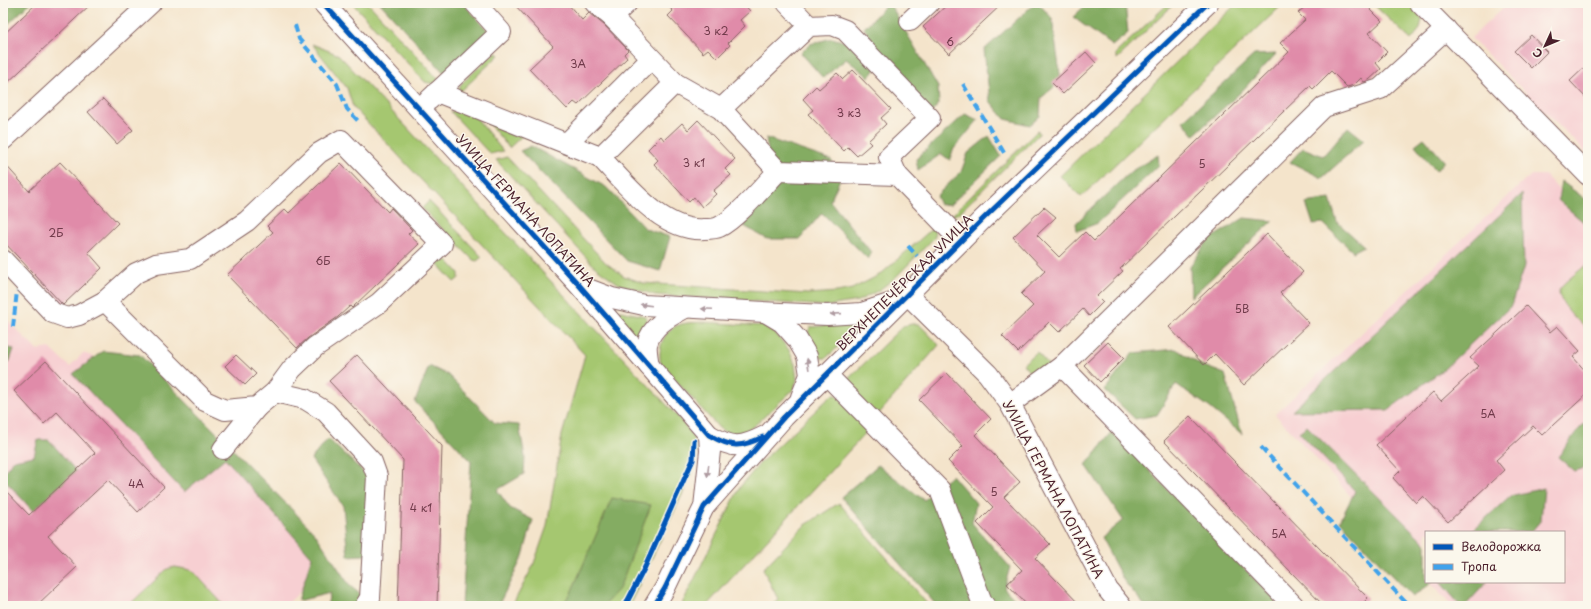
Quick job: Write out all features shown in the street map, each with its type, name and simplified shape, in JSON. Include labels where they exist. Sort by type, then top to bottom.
[{"type":"street","points":[[3,140],[150,3]]},
{"type":"street","name":"УЛИЦА ГЕРМАНА ЛОПАТИНА","points":[[323,3],[579,285],[709,435]]},
{"type":"street","points":[[419,109],[501,32],[475,3]]},
{"type":"street","points":[[595,3],[612,17],[676,83],[721,109],[778,171],[897,175]]},
{"type":"street","points":[[612,17],[627,3]]},
{"type":"street","points":[[787,3],[809,26]]},
{"type":"street","points":[[910,21],[929,3]]},
{"type":"street","name":"ВЕРХНЕПЕЧЁРСКАЯ УЛИЦА","points":[[654,606],[665,588],[704,507],[768,435],[826,374],[961,241],[1096,109],[1208,3]]},
{"type":"street","points":[[1423,4],[1588,176]]},
{"type":"street","points":[[721,109],[809,26],[832,25],[845,30],[930,118],[889,157],[897,175],[961,241]]},
{"type":"street","points":[[1010,404],[1062,366],[1324,107],[1380,89],[1446,29]]},
{"type":"street","points":[[566,143],[652,59]]},
{"type":"street","points":[[600,157],[676,83]]},
{"type":"street","points":[[437,92],[600,157],[650,209],[673,223],[697,230],[717,228],[728,222],[778,171]]},
{"type":"street","points":[[3,260],[53,313],[67,318],[80,315],[105,301],[136,273],[156,264],[190,259],[240,226],[319,153],[340,140],[442,244],[380,303],[315,347],[292,369],[275,392],[257,407],[223,448]]},
{"type":"street","name":"УЛИЦА ГЕРМАНА ЛОПАТИНА","points":[[579,285],[612,298],[644,306],[767,313],[826,315],[862,313],[904,297],[952,338],[988,374],[1010,404],[1108,590],[1121,606]]},
{"type":"street","points":[[105,301],[205,402],[225,410],[257,407]]},
{"type":"street","points":[[649,366],[647,344],[654,330],[666,317],[685,308]]},
{"type":"street","points":[[767,313],[782,322],[797,339],[807,356],[810,376],[800,401]]},
{"type":"street","points":[[1062,366],[1294,606]]},
{"type":"street","points":[[826,374],[940,490],[982,602],[985,606]]},
{"type":"street","points":[[275,392],[305,398],[326,412],[372,462],[377,476],[370,598],[366,606]]},
{"type":"street","points":[[709,435],[733,446],[747,445],[768,435]]},
{"type":"street","points":[[704,507],[710,451],[709,435]]},
{"type":"shaded area","points":[[1508,3],[1588,3],[1588,155],[1471,38]]},
{"type":"shaded area","points":[[1531,175],[1545,175],[1588,221],[1588,606],[1452,606],[1430,583],[1565,583],[1565,531],[1425,531],[1425,577],[1275,414]]},
{"type":"shaded area","points":[[3,316],[37,350],[50,348],[70,367],[83,353],[140,373],[331,562],[285,606],[3,606]]},
{"type":"green space","points":[[3,3],[30,3],[3,29]]},
{"type":"green space","points":[[352,3],[368,3],[439,80],[433,83],[425,82]]},
{"type":"green space","points":[[380,3],[463,3],[492,35],[447,76]]},
{"type":"green space","points":[[888,3],[938,87],[939,104],[930,114],[890,70],[864,28]]},
{"type":"green space","points":[[1035,3],[1038,3],[1052,18],[1061,81],[1041,98],[1040,116],[1030,125],[1005,119],[990,101],[984,50]]},
{"type":"green space","points":[[1088,3],[1125,3],[1128,33],[1112,46],[1073,17]]},
{"type":"green space","points":[[1169,3],[1175,3],[1117,59],[1115,54]]},
{"type":"green space","points":[[1237,3],[1273,3],[1281,6],[1081,197],[1060,176]]},
{"type":"green space","points":[[1372,3],[1413,3],[1422,19],[1420,29],[1411,40]]},
{"type":"green space","points":[[832,38],[849,43],[875,69],[869,77],[846,59],[823,78],[801,53],[810,44]]},
{"type":"green space","points":[[312,44],[339,55],[680,419],[694,438],[697,456],[693,472],[629,606],[512,606],[533,566],[547,526],[562,435],[585,355],[353,107],[347,88]]},
{"type":"green space","points":[[495,52],[499,55],[460,92],[459,89],[461,84]]},
{"type":"green space","points":[[1276,54],[1241,92],[1194,135],[1183,121],[1254,55]]},
{"type":"green space","points":[[456,110],[474,115],[503,151],[490,154],[451,112]]},
{"type":"green space","points":[[965,114],[978,120],[953,150],[950,160],[941,154],[918,170],[916,159]]},
{"type":"green space","points":[[486,120],[523,135],[509,148]]},
{"type":"green space","points":[[1348,127],[1364,140],[1322,178],[1290,162],[1303,148],[1323,156]]},
{"type":"green space","points":[[1037,131],[1040,133],[959,213],[951,216]]},
{"type":"green space","points":[[989,136],[1001,156],[951,204],[940,205],[936,196],[961,172],[968,153]]},
{"type":"green space","points":[[766,138],[831,160],[841,177],[830,201],[871,252],[868,259],[822,213],[800,239],[767,239],[744,226],[773,186]]},
{"type":"green space","points":[[1424,138],[1444,161],[1436,171],[1415,145]]},
{"type":"green space","points":[[531,146],[606,187],[646,229],[670,237],[660,271],[627,261],[520,151]]},
{"type":"green space","points":[[1158,155],[1159,165],[1098,223],[1077,231],[1076,223],[1130,172]]},
{"type":"green space","points":[[507,157],[606,263],[624,276],[643,283],[808,294],[837,292],[852,289],[881,274],[934,227],[935,237],[895,278],[879,290],[858,301],[828,306],[655,295],[619,284],[595,267],[496,160]]},
{"type":"green space","points":[[1561,181],[1588,201],[1588,226],[1558,200]]},
{"type":"green space","points":[[1522,194],[1524,266],[1511,306],[1444,369],[1388,410],[1292,411]]},
{"type":"green space","points":[[1330,199],[1337,222],[1364,246],[1353,252],[1323,223],[1313,224],[1306,203]]},
{"type":"green space","points":[[429,201],[482,257],[477,261],[473,260],[422,208]]},
{"type":"green space","points":[[1244,218],[1273,221],[1191,297],[1190,267],[1208,240]]},
{"type":"green space","points":[[442,260],[448,261],[459,273],[459,278],[454,282],[437,264]]},
{"type":"green space","points":[[1588,263],[1588,331],[1564,305],[1559,293],[1562,285]]},
{"type":"green space","points":[[621,311],[645,316],[647,320],[637,336],[634,337],[615,316],[617,312]]},
{"type":"green space","points":[[702,322],[763,326],[777,335],[789,350],[795,364],[797,380],[793,390],[754,426],[744,432],[736,434],[727,433],[719,428],[661,364],[661,345],[666,334],[676,326],[684,323]]},
{"type":"green space","points":[[852,323],[857,325],[856,330],[826,358],[821,358],[808,333],[810,327]]},
{"type":"green space","points":[[919,324],[939,345],[876,417],[845,382],[903,326]]},
{"type":"green space","points":[[3,347],[14,349],[9,363],[3,366]]},
{"type":"green space","points":[[1176,349],[1201,365],[1225,374],[1242,434],[1209,407],[1176,384],[1157,415],[1135,419],[1105,390],[1133,353]]},
{"type":"green space","points":[[103,351],[140,355],[314,532],[350,586],[375,606],[327,606],[330,593],[298,601],[312,557],[225,458],[184,492],[73,374]]},
{"type":"green space","points":[[1037,352],[1049,366],[1034,378],[1023,364]]},
{"type":"green space","points":[[429,366],[448,375],[495,423],[519,425],[525,457],[524,474],[497,490],[510,508],[533,520],[523,556],[498,606],[462,606],[471,461],[415,402]]},
{"type":"green space","points":[[832,395],[836,395],[870,428],[706,606],[681,606],[740,487],[761,462]]},
{"type":"green space","points":[[1588,420],[1588,467],[1574,471],[1558,457]]},
{"type":"green space","points":[[1307,426],[1425,543],[1425,583],[1432,583],[1412,597],[1340,521],[1355,491],[1299,432]]},
{"type":"green space","points":[[1112,432],[1281,606],[1145,606],[1124,581],[1101,538],[1123,520],[1086,465]]},
{"type":"green space","points":[[328,439],[384,491],[380,554],[348,556],[343,506],[311,459]]},
{"type":"green space","points":[[38,440],[49,440],[76,471],[33,511],[3,478],[3,473],[14,460],[34,456]]},
{"type":"green space","points":[[878,465],[924,500],[952,475],[976,503],[972,523],[1010,567],[1004,588],[1021,606],[937,606],[841,497]]},
{"type":"green space","points":[[1544,488],[1541,520],[1532,531],[1472,531],[1510,496]]},
{"type":"green space","points":[[612,498],[651,505],[619,589],[603,606],[561,606],[571,593]]},
{"type":"green space","points":[[839,503],[929,606],[770,606],[778,599],[763,569],[804,526]]},
{"type":"green space","points":[[175,567],[193,571],[223,606],[128,606],[167,569]]},
{"type":"green space","points":[[1441,583],[1486,583],[1465,606],[1461,606]]},
{"type":"building","points":[[37,3],[92,3],[3,87],[3,35]]},
{"type":"building","points":[[513,3],[567,3],[582,20],[589,13],[604,25],[628,50],[624,54],[627,58],[578,105],[574,102],[567,109],[529,69],[553,46]]},
{"type":"building","points":[[665,3],[743,3],[750,11],[740,20],[745,26],[728,43],[730,45],[717,58],[708,49],[703,53],[668,16],[673,11]]},
{"type":"building","points":[[949,3],[1003,3],[949,54],[923,27]]},
{"type":"building","points":[[1309,3],[1364,3],[1382,21],[1369,33],[1387,52],[1376,63],[1381,69],[1369,80],[1364,82],[1361,78],[1354,85],[1347,87],[1331,71],[1313,89],[1310,86],[1120,269],[1123,271],[1097,296],[1103,302],[1089,316],[1083,309],[1059,332],[1049,322],[1018,352],[1002,336],[1033,306],[1021,294],[1045,271],[1013,237],[1044,207],[1056,217],[1037,235],[1059,257],[1085,232],[1094,241],[1289,52],[1280,43],[1305,20],[1298,13]]},
{"type":"building","points":[[1531,35],[1547,52],[1531,68],[1514,51]]},
{"type":"building","points":[[1086,52],[1096,63],[1063,94],[1052,83]]},
{"type":"building","points":[[1588,64],[1588,100],[1570,81]]},
{"type":"building","points":[[853,70],[891,109],[881,118],[886,124],[868,141],[871,144],[857,156],[848,147],[844,151],[808,114],[813,110],[803,99],[816,86],[819,89],[837,73],[843,79]]},
{"type":"building","points":[[103,99],[133,130],[117,144],[88,112]]},
{"type":"building","points":[[698,120],[735,159],[725,169],[731,175],[713,191],[716,194],[702,207],[694,197],[689,202],[654,164],[658,160],[648,149],[661,136],[664,140],[682,123],[688,130]]},
{"type":"building","points":[[3,162],[29,191],[60,162],[118,223],[88,252],[102,268],[63,305],[3,241]]},
{"type":"building","points":[[341,163],[388,212],[391,208],[412,230],[408,234],[419,244],[352,308],[350,306],[297,348],[227,275],[273,232],[267,226],[285,209],[289,213]]},
{"type":"building","points":[[1267,234],[1303,272],[1280,293],[1309,323],[1244,385],[1215,354],[1204,365],[1169,327]]},
{"type":"building","points":[[1526,306],[1550,332],[1557,326],[1580,351],[1573,357],[1588,374],[1588,393],[1542,435],[1533,426],[1496,460],[1504,470],[1448,522],[1423,496],[1416,503],[1393,478],[1400,471],[1376,445],[1433,392],[1441,401],[1479,366],[1470,358]]},
{"type":"building","points":[[1108,342],[1124,358],[1100,382],[1084,365]]},
{"type":"building","points":[[236,355],[256,374],[245,385],[225,366]]},
{"type":"building","points":[[357,355],[442,446],[437,606],[398,606],[403,460],[329,381]]},
{"type":"building","points":[[46,361],[164,487],[138,512],[108,480],[48,536],[77,567],[36,606],[3,606],[3,488],[29,515],[95,453],[57,412],[44,424],[14,391]]},
{"type":"building","points":[[947,373],[991,419],[975,435],[1020,482],[1004,497],[1050,544],[1035,558],[1081,606],[1028,606],[1007,584],[1022,570],[977,523],[993,507],[948,461],[963,446],[919,400]]},
{"type":"building","points":[[1190,416],[1368,598],[1360,606],[1324,606],[1164,441]]},
{"type":"marked path","points":[[295,25],[299,39],[337,84],[347,109],[359,122]]},
{"type":"marked path","points":[[963,84],[1006,156]]},
{"type":"marked path","points":[[908,246],[917,256]]},
{"type":"marked path","points":[[13,327],[17,291]]},
{"type":"marked path","points":[[1261,447],[1409,606]]},
{"type":"cycle path","points":[[323,3],[579,285],[709,435],[724,442],[736,445],[742,445],[763,437]]},
{"type":"cycle path","points":[[654,606],[665,588],[704,507],[784,417],[983,219],[1208,3]]},
{"type":"cycle path","points":[[624,606],[645,567],[693,460],[694,441]]}]
